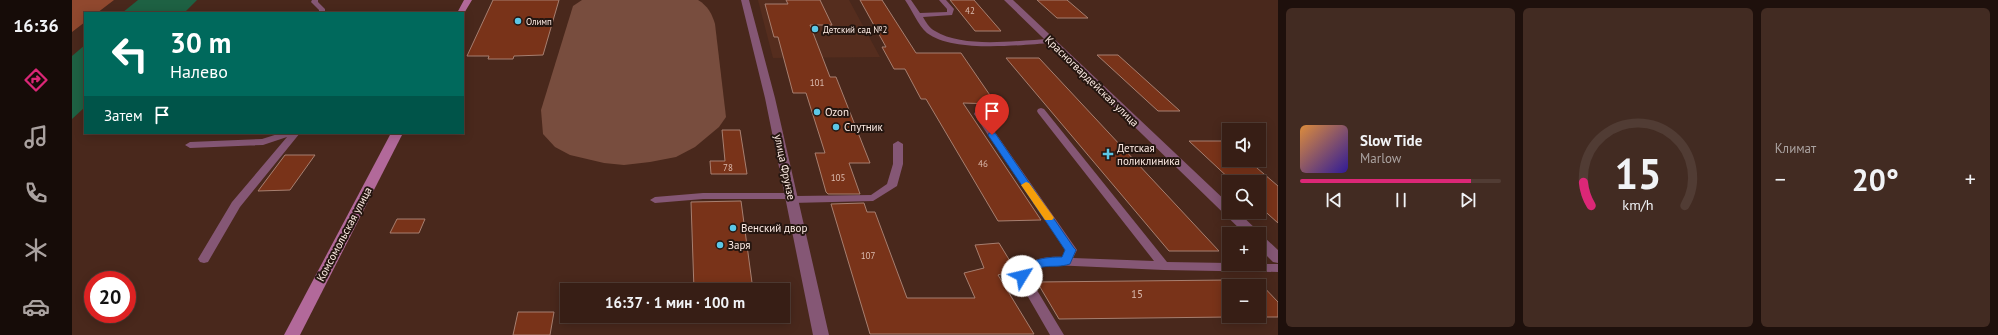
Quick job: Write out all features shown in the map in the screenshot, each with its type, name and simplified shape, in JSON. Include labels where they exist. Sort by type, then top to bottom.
[{"type":"main road","points":[[462,12],[468,0]]},
{"type":"main road","name":"Комсомольская улица","points":[[292,335],[396,134]]},
{"type":"street","name":"улица Фрунзе","points":[[745,0],[770,98],[821,335]]},
{"type":"street","name":"Красногвардейская улица","points":[[1008,0],[1222,205]]},
{"type":"street","name":"Красногвардейская улица","points":[[1237,219],[1245,227]]},
{"type":"street","points":[[1266,247],[1278,258]]},
{"type":"lane","points":[[315,0],[314,2],[322,9],[322,12]]},
{"type":"lane","points":[[908,0],[930,32],[944,39],[967,42],[1051,41]]},
{"type":"lane","points":[[918,15],[950,14],[951,8],[942,0]]},
{"type":"lane","points":[[1041,111],[1164,266]]},
{"type":"lane","points":[[978,114],[1070,250],[1066,261]]},
{"type":"lane","points":[[190,145],[263,142],[287,134]]},
{"type":"lane","points":[[204,259],[236,205],[294,134]]},
{"type":"lane","points":[[655,200],[703,196],[873,198],[892,186],[898,164],[898,144]]},
{"type":"lane","points":[[1057,335],[1022,276],[1031,266],[1052,261],[1066,261],[1164,266],[1278,268]]},
{"type":"shaded area","points":[[72,0],[114,0],[98,12],[84,12],[84,23],[72,32]]},
{"type":"shaded area","points":[[138,0],[197,0],[185,12],[123,12]]},
{"type":"shaded area","points":[[582,0],[698,0],[704,5],[711,14],[715,24],[726,117],[719,127],[695,147],[676,157],[650,162],[624,165],[604,163],[570,155],[555,147],[543,134],[541,110],[573,6]]},
{"type":"shaded area","name":"Детский сад №2","points":[[758,0],[849,0],[880,57],[773,58]]},
{"type":"shaded area","points":[[84,46],[84,108],[72,119],[72,56]]},
{"type":"building","name":"Олимп","points":[[493,0],[559,0],[543,55],[514,56],[513,59],[488,59],[489,56],[467,56]]},
{"type":"building","points":[[786,0],[820,0],[832,25],[810,25],[830,77],[836,77],[870,163],[849,163],[860,194],[828,194],[826,192],[815,153],[825,153],[806,93],[793,93],[778,37],[774,37],[765,4],[788,4]]},
{"type":"building","points":[[860,0],[882,0],[916,53],[961,53],[996,104],[963,103],[1041,220],[998,221],[926,99],[921,99],[905,69],[894,69],[882,47],[886,47]]},
{"type":"building","points":[[950,0],[974,0],[1001,31],[975,31]]},
{"type":"building","points":[[1037,0],[1067,0],[1088,18],[1057,18]]},
{"type":"building","points":[[1097,55],[1118,55],[1180,111],[1158,111]]},
{"type":"building","name":"Детская поликлиника","points":[[1006,58],[1039,58],[1219,251],[1169,251]]},
{"type":"building","points":[[722,130],[740,130],[747,174],[711,174],[710,161],[725,161]]},
{"type":"building","points":[[1189,141],[1222,141],[1222,167],[1256,167],[1265,175],[1225,175]]},
{"type":"building","points":[[285,155],[315,155],[290,190],[258,191]]},
{"type":"building","points":[[1266,176],[1278,186],[1278,223],[1266,212]]},
{"type":"building","name":"Заря","points":[[741,201],[752,283],[694,283],[691,202]]},
{"type":"building","points":[[864,203],[867,212],[875,212],[907,298],[975,298],[964,273],[984,268],[975,245],[999,243],[1010,261],[1008,272],[998,275],[1034,334],[870,334],[831,204]]},
{"type":"building","points":[[397,219],[425,219],[419,233],[390,233]]},
{"type":"building","points":[[1222,280],[1222,317],[1059,319],[1037,282]]},
{"type":"building","points":[[1266,289],[1278,302],[1278,317],[1266,317]]},
{"type":"building","points":[[518,312],[554,312],[550,335],[513,335]]},
{"type":"slow traffic","points":[[1026,185],[1049,218]]},
{"type":"place","name":"Олимп","points":[[518,21]]},
{"type":"place","name":"Детский сад №2","points":[[815,29]]},
{"type":"place","name":"Ozon","points":[[817,112]]},
{"type":"place","name":"Спутник","points":[[836,127]]},
{"type":"place","name":"Детская поликлиника","points":[[1108,154]]},
{"type":"place","name":"Венский двор","points":[[733,228]]},
{"type":"place","name":"Заря","points":[[720,245]]},
{"type":"route","points":[[992,135],[1070,250],[1066,261],[1052,261],[1031,266],[1022,276]]}]
